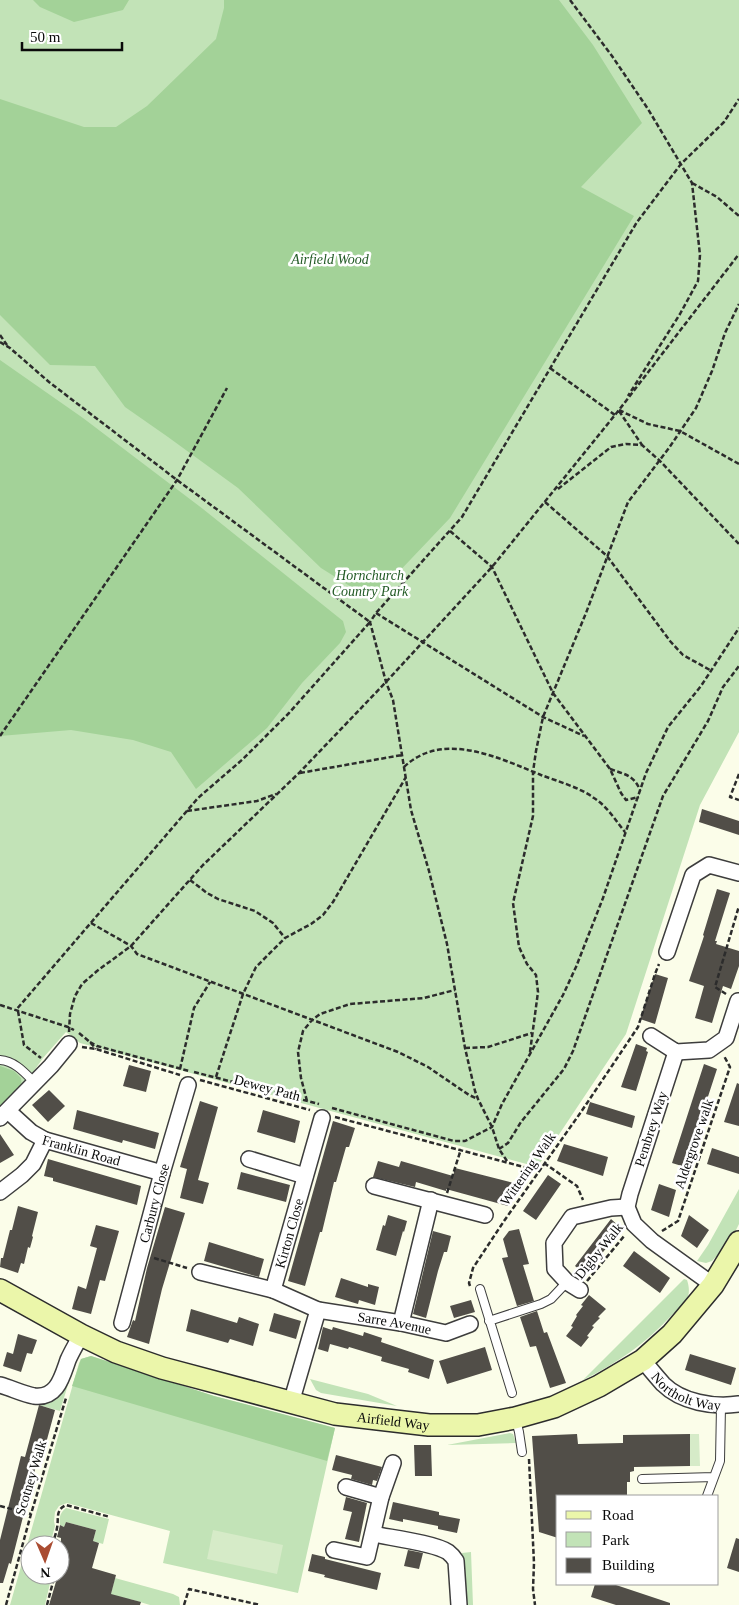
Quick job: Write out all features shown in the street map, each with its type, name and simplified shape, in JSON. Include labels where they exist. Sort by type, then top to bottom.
[{"type":"street","points":[[669,947],[693,875],[710,865],[739,873]]},
{"type":"street","points":[[650,1036],[676,1052],[709,1050],[726,1038],[738,999]]},
{"type":"street","points":[[4,1115],[51,1066],[69,1044]]},
{"type":"street","name":"Pembrey Way","points":[[627,1207],[676,1052]]},
{"type":"street","name":"Carbury Close","points":[[122,1323],[162,1173],[190,1080]]},
{"type":"street","name":"Franklin Road","points":[[4,1115],[45,1140],[162,1173]]},
{"type":"street","name":"Kirton Close","points":[[273,1290],[323,1115]]},
{"type":"street","points":[[0,1192],[33,1164],[45,1140]]},
{"type":"street","points":[[249,1159],[305,1176]]},
{"type":"street","points":[[374,1186],[486,1215]]},
{"type":"street","points":[[401,1323],[437,1202]]},
{"type":"street","points":[[573,1286],[555,1269],[554,1243],[572,1216],[627,1207],[634,1224],[656,1244],[713,1284]]},
{"type":"street","name":"Airfield Way","points":[[0,1290],[81,1335],[116,1352],[162,1368],[336,1414],[428,1424],[478,1425],[515,1418],[554,1407],[599,1386],[643,1360],[672,1334],[713,1284],[739,1242]]},
{"type":"street","name":"Sarre Avenue","points":[[200,1272],[273,1290],[318,1310],[401,1323],[446,1333],[470,1324]]},
{"type":"street","points":[[291,1403],[318,1310]]},
{"type":"street","points":[[0,1385],[34,1396],[45,1395],[54,1391],[60,1384],[69,1358],[81,1335]]},
{"type":"street","name":"Northolt Way","points":[[643,1360],[664,1385],[683,1397],[703,1404],[721,1406],[739,1404]]},
{"type":"street","points":[[334,1550],[367,1557],[381,1497],[393,1463]]},
{"type":"street","points":[[346,1487],[381,1497]]},
{"type":"street","points":[[373,1534],[436,1547],[448,1552],[456,1561],[459,1605]]},
{"type":"lane","points":[[0,1060],[8,1060],[35,1083]]},
{"type":"lane","points":[[489,1321],[541,1304],[573,1286]]},
{"type":"lane","points":[[480,1289],[512,1392]]},
{"type":"lane","points":[[707,1495],[720,1461],[721,1406]]},
{"type":"lane","points":[[515,1418],[525,1453]]},
{"type":"lane","points":[[642,1479],[714,1477]]},
{"type":"path","points":[[570,0],[612,56],[648,109],[692,183],[700,255],[698,282],[619,410]]},
{"type":"path","points":[[17,1011],[198,798],[243,759],[289,713],[462,518],[637,222],[681,164],[724,122],[739,99]]},
{"type":"path","points":[[692,183],[717,198],[739,216]]},
{"type":"path","points":[[68,1027],[75,996],[82,984],[131,946],[203,865],[299,773],[492,567],[619,410],[739,254]]},
{"type":"path","points":[[530,1053],[538,992],[536,975],[527,964],[519,947],[513,903],[533,816],[533,772],[544,717],[628,502],[660,461],[696,408],[739,304]]},
{"type":"path","points":[[0,335],[10,348]]},
{"type":"path","points":[[0,342],[177,480],[370,622],[386,682],[393,700],[411,810],[429,871],[447,944],[465,1048],[478,1099],[492,1127],[500,1149],[508,1162]]},
{"type":"path","points":[[550,368],[615,415]]},
{"type":"path","points":[[0,736],[177,480],[227,388]]},
{"type":"path","points":[[619,410],[648,424],[680,431],[739,464]]},
{"type":"path","points":[[619,410],[642,445],[660,461],[739,544]]},
{"type":"path","points":[[554,492],[611,447],[626,444],[642,445]]},
{"type":"path","points":[[545,502],[607,556],[670,641],[683,655],[710,670]]},
{"type":"path","points":[[450,531],[492,567],[553,693],[610,769],[621,794],[626,800],[639,797]]},
{"type":"path","points":[[376,614],[544,717],[586,736]]},
{"type":"path","points":[[0,1005],[68,1027],[97,1046],[454,1141],[465,1140],[492,1127],[502,1104],[563,995],[576,967],[603,898],[646,773],[668,727],[701,686],[739,628]]},
{"type":"path","points":[[500,1149],[508,1143],[521,1122],[564,1069],[573,1051],[663,796],[708,721],[724,687],[739,666]]},
{"type":"path","points":[[404,767],[413,759],[435,750],[459,748],[491,755],[595,798],[625,832]]},
{"type":"path","points":[[299,773],[402,755]]},
{"type":"path","points":[[610,769],[628,775],[636,781],[641,790]]},
{"type":"path","points":[[739,774],[730,797],[739,800]]},
{"type":"path","points":[[216,1077],[243,994],[256,967],[285,938],[323,915],[333,902],[406,778]]},
{"type":"path","points":[[187,811],[257,801],[278,794]]},
{"type":"path","points":[[190,880],[218,899],[255,911],[273,923],[285,938]]},
{"type":"path","points":[[738,999],[715,987],[739,906]]},
{"type":"path","points":[[91,922],[131,946],[137,954],[398,1052],[428,1067],[469,1096],[478,1099]]},
{"type":"path","name":"Wittering Walk","points":[[471,1291],[469,1283],[473,1268],[638,1028],[655,974],[669,947]]},
{"type":"path","points":[[180,1069],[194,1008],[211,981]]},
{"type":"path","points":[[307,1101],[300,1078],[298,1052],[303,1031],[320,1014],[350,1004],[424,998],[455,990]]},
{"type":"path","points":[[17,1011],[24,1044],[51,1066]]},
{"type":"path","points":[[465,1048],[488,1047],[532,1033]]},
{"type":"path","points":[[90,1042],[96,1049]]},
{"type":"path","name":"Dewey Path","points":[[69,1044],[96,1049],[190,1080],[539,1170]]},
{"type":"path","name":"Aldergrove walk","points":[[656,1244],[662,1230],[678,1221],[730,1067],[717,1044]]},
{"type":"path","points":[[437,1202],[461,1149]]},
{"type":"path","points":[[544,1163],[577,1186],[587,1213]]},
{"type":"path","name":"Digby Walk","points":[[573,1286],[634,1224]]},
{"type":"path","points":[[141,1255],[200,1272]]},
{"type":"path","name":"Scotney Walk","points":[[6,1605],[67,1394]]},
{"type":"path","points":[[525,1453],[534,1563],[535,1605]]},
{"type":"path","points":[[55,1535],[58,1525],[58,1514],[61,1508],[66,1505],[110,1517]]},
{"type":"path","points":[[0,1506],[31,1514]]},
{"type":"path","points":[[48,1605],[52,1585]]},
{"type":"path","points":[[184,1605],[188,1589],[260,1605]]},
{"type":"green space","name":"Hornchurch Country Park","points":[[0,0],[739,0],[739,732],[700,805],[626,1034],[538,1166],[80,1043],[66,1032],[43,1058],[22,1088],[0,1109]]},
{"type":"green space","points":[[33,0],[129,0],[123,10],[74,22],[40,7]]},
{"type":"green space","name":"Airfield Wood","points":[[224,0],[559,0],[593,45],[642,123],[581,187],[634,216],[450,518],[372,600],[321,568],[238,488],[125,407],[95,366],[50,365],[0,315],[0,99],[84,127],[116,127],[147,106],[216,39],[224,8]]},
{"type":"green space","points":[[0,360],[83,418],[203,509],[343,621],[346,632],[340,643],[302,683],[267,728],[196,789],[171,752],[133,740],[71,730],[0,736]]},
{"type":"green space","points":[[0,1066],[14,1071],[21,1078],[22,1088],[0,1109]]},
{"type":"green space","points":[[739,1189],[739,1224],[730,1242],[712,1261],[706,1263],[697,1261],[708,1245]]},
{"type":"green space","points":[[684,1279],[688,1282],[689,1294],[679,1308],[630,1352],[583,1380]]},
{"type":"green space","points":[[91,1356],[214,1396],[335,1428],[298,1593],[163,1563],[170,1531],[67,1503],[59,1506],[55,1512],[53,1535],[30,1535],[81,1359]]},
{"type":"green space","points":[[91,1356],[214,1396],[335,1428],[327,1461],[72,1386],[81,1359]]},
{"type":"green space","points":[[70,1378],[60,1411],[0,1394],[0,1389],[56,1397],[62,1392]]},
{"type":"green space","points":[[310,1379],[368,1394],[397,1406],[321,1393],[316,1390]]},
{"type":"green space","points":[[513,1434],[516,1443],[447,1445]]},
{"type":"green space","points":[[690,1434],[699,1434],[700,1466],[690,1466]]},
{"type":"green space","points":[[66,1508],[109,1519],[103,1544],[93,1541],[96,1530],[66,1522],[64,1527],[60,1525],[60,1515]]},
{"type":"green space","points":[[213,1530],[283,1545],[277,1574],[207,1559]]},
{"type":"green space","points":[[471,1552],[473,1605],[465,1605],[462,1553]]},
{"type":"green space","points":[[20,1570],[20,1585],[50,1585],[45,1605],[10,1605]]},
{"type":"green space","points":[[115,1578],[173,1594],[179,1597],[180,1605],[150,1605],[130,1599],[128,1605],[108,1605]]},
{"type":"building","points":[[702,809],[739,821],[739,835],[699,822]]},
{"type":"building","points":[[717,889],[730,893],[715,941],[717,941],[716,944],[739,951],[739,966],[731,989],[723,986],[712,1023],[695,1018],[704,986],[689,981]]},
{"type":"building","points":[[655,974],[668,978],[655,1024],[640,1019]]},
{"type":"building","points":[[636,1044],[647,1048],[646,1051],[648,1052],[636,1091],[621,1087]]},
{"type":"building","points":[[704,1064],[717,1069],[685,1167],[672,1163]]},
{"type":"building","points":[[129,1065],[151,1071],[146,1092],[123,1086]]},
{"type":"building","points":[[737,1083],[739,1084],[739,1126],[724,1122]]},
{"type":"building","points":[[49,1090],[65,1106],[48,1122],[32,1105]]},
{"type":"building","points":[[200,1101],[218,1107],[198,1180],[209,1183],[203,1204],[180,1198],[187,1169],[180,1167]]},
{"type":"building","points":[[590,1102],[635,1116],[632,1128],[586,1114]]},
{"type":"building","points":[[77,1110],[159,1133],[155,1149],[123,1140],[122,1143],[73,1129]]},
{"type":"building","points":[[263,1110],[300,1121],[295,1143],[257,1132]]},
{"type":"building","points":[[333,1121],[355,1128],[349,1147],[346,1147],[336,1182],[334,1182],[322,1232],[320,1232],[305,1286],[288,1281]]},
{"type":"building","points":[[0,1134],[14,1155],[0,1163]]},
{"type":"building","points":[[564,1144],[608,1157],[603,1176],[557,1161]]},
{"type":"building","points":[[712,1148],[739,1157],[739,1174],[707,1164]]},
{"type":"building","points":[[48,1159],[141,1186],[137,1205],[53,1181],[53,1178],[44,1176]]},
{"type":"building","points":[[378,1161],[399,1167],[401,1161],[453,1176],[455,1168],[514,1183],[508,1206],[416,1182],[415,1187],[373,1177]]},
{"type":"building","points":[[241,1172],[290,1185],[286,1202],[237,1189]]},
{"type":"building","points":[[548,1175],[561,1184],[536,1220],[523,1211]]},
{"type":"building","points":[[659,1184],[676,1190],[669,1217],[651,1210]]},
{"type":"building","points":[[18,1206],[38,1212],[30,1248],[28,1247],[24,1264],[21,1263],[18,1273],[0,1267],[1,1258],[3,1258]]},
{"type":"building","points":[[165,1207],[185,1213],[162,1289],[149,1344],[127,1337],[133,1320],[135,1321],[147,1268]]},
{"type":"building","points":[[388,1215],[407,1221],[396,1256],[376,1250]]},
{"type":"building","points":[[689,1215],[709,1230],[697,1248],[681,1236]]},
{"type":"building","points":[[611,1219],[622,1229],[585,1274],[575,1266]]},
{"type":"building","points":[[96,1225],[119,1231],[105,1281],[100,1280],[91,1314],[72,1309],[78,1286],[86,1289],[97,1248],[90,1246]]},
{"type":"building","points":[[519,1229],[529,1264],[523,1265],[534,1301],[517,1306],[502,1258],[508,1257],[503,1239],[509,1231]]},
{"type":"building","points":[[433,1231],[451,1236],[447,1252],[444,1252],[438,1271],[426,1318],[413,1314]]},
{"type":"building","points":[[209,1242],[264,1259],[259,1277],[204,1261]]},
{"type":"building","points":[[634,1251],[670,1278],[660,1293],[623,1266]]},
{"type":"building","points":[[341,1278],[368,1287],[368,1284],[379,1287],[375,1305],[359,1300],[358,1304],[335,1297]]},
{"type":"building","points":[[589,1295],[606,1309],[592,1326],[594,1327],[587,1336],[589,1337],[581,1347],[566,1336],[573,1327],[571,1326],[576,1315],[583,1306],[581,1305]]},
{"type":"building","points":[[471,1300],[475,1312],[454,1318],[450,1306]]},
{"type":"building","points":[[191,1309],[237,1323],[239,1317],[259,1324],[253,1346],[230,1339],[228,1343],[186,1331]]},
{"type":"building","points":[[537,1311],[544,1333],[547,1332],[566,1383],[550,1388],[536,1346],[530,1347],[520,1317]]},
{"type":"building","points":[[274,1313],[301,1321],[296,1339],[269,1331]]},
{"type":"building","points":[[323,1327],[332,1330],[333,1327],[363,1336],[364,1332],[382,1338],[381,1342],[434,1360],[429,1379],[408,1372],[409,1369],[381,1361],[382,1357],[349,1347],[348,1349],[330,1344],[328,1352],[318,1349]]},
{"type":"building","points":[[18,1334],[37,1340],[32,1354],[27,1353],[21,1372],[3,1366],[7,1352],[13,1354]]},
{"type":"building","points":[[485,1347],[492,1370],[447,1384],[439,1361]]},
{"type":"building","points":[[690,1354],[736,1368],[731,1385],[685,1370]]},
{"type":"building","points":[[39,1405],[55,1410],[42,1458],[38,1458],[11,1564],[9,1563],[3,1583],[0,1583],[0,1540],[21,1456],[25,1457]]},
{"type":"building","points":[[577,1434],[578,1444],[623,1443],[623,1435],[690,1434],[690,1466],[634,1467],[634,1471],[630,1472],[630,1482],[627,1482],[627,1495],[556,1495],[556,1537],[539,1532],[532,1436]]},
{"type":"building","points":[[414,1445],[431,1445],[432,1476],[415,1476]]},
{"type":"building","points":[[336,1455],[382,1467],[377,1481],[373,1480],[372,1485],[351,1479],[352,1475],[332,1470]]},
{"type":"building","points":[[346,1497],[367,1503],[359,1542],[345,1539],[352,1512],[343,1510]]},
{"type":"building","points":[[393,1502],[439,1512],[439,1515],[460,1519],[457,1533],[438,1529],[438,1526],[403,1519],[403,1522],[389,1519]]},
{"type":"building","points":[[66,1522],[96,1530],[93,1541],[99,1543],[92,1568],[116,1575],[111,1594],[141,1602],[140,1605],[49,1605],[55,1585],[70,1585],[70,1535],[58,1535],[60,1525],[64,1527]]},
{"type":"building","points":[[736,1538],[739,1539],[739,1572],[727,1568]]},
{"type":"building","points":[[408,1550],[423,1553],[419,1569],[404,1566]]},
{"type":"building","points":[[312,1554],[381,1573],[377,1590],[324,1577],[325,1575],[308,1571]]},
{"type":"building","points":[[595,1585],[616,1585],[670,1603],[670,1605],[616,1605],[591,1597]]}]
